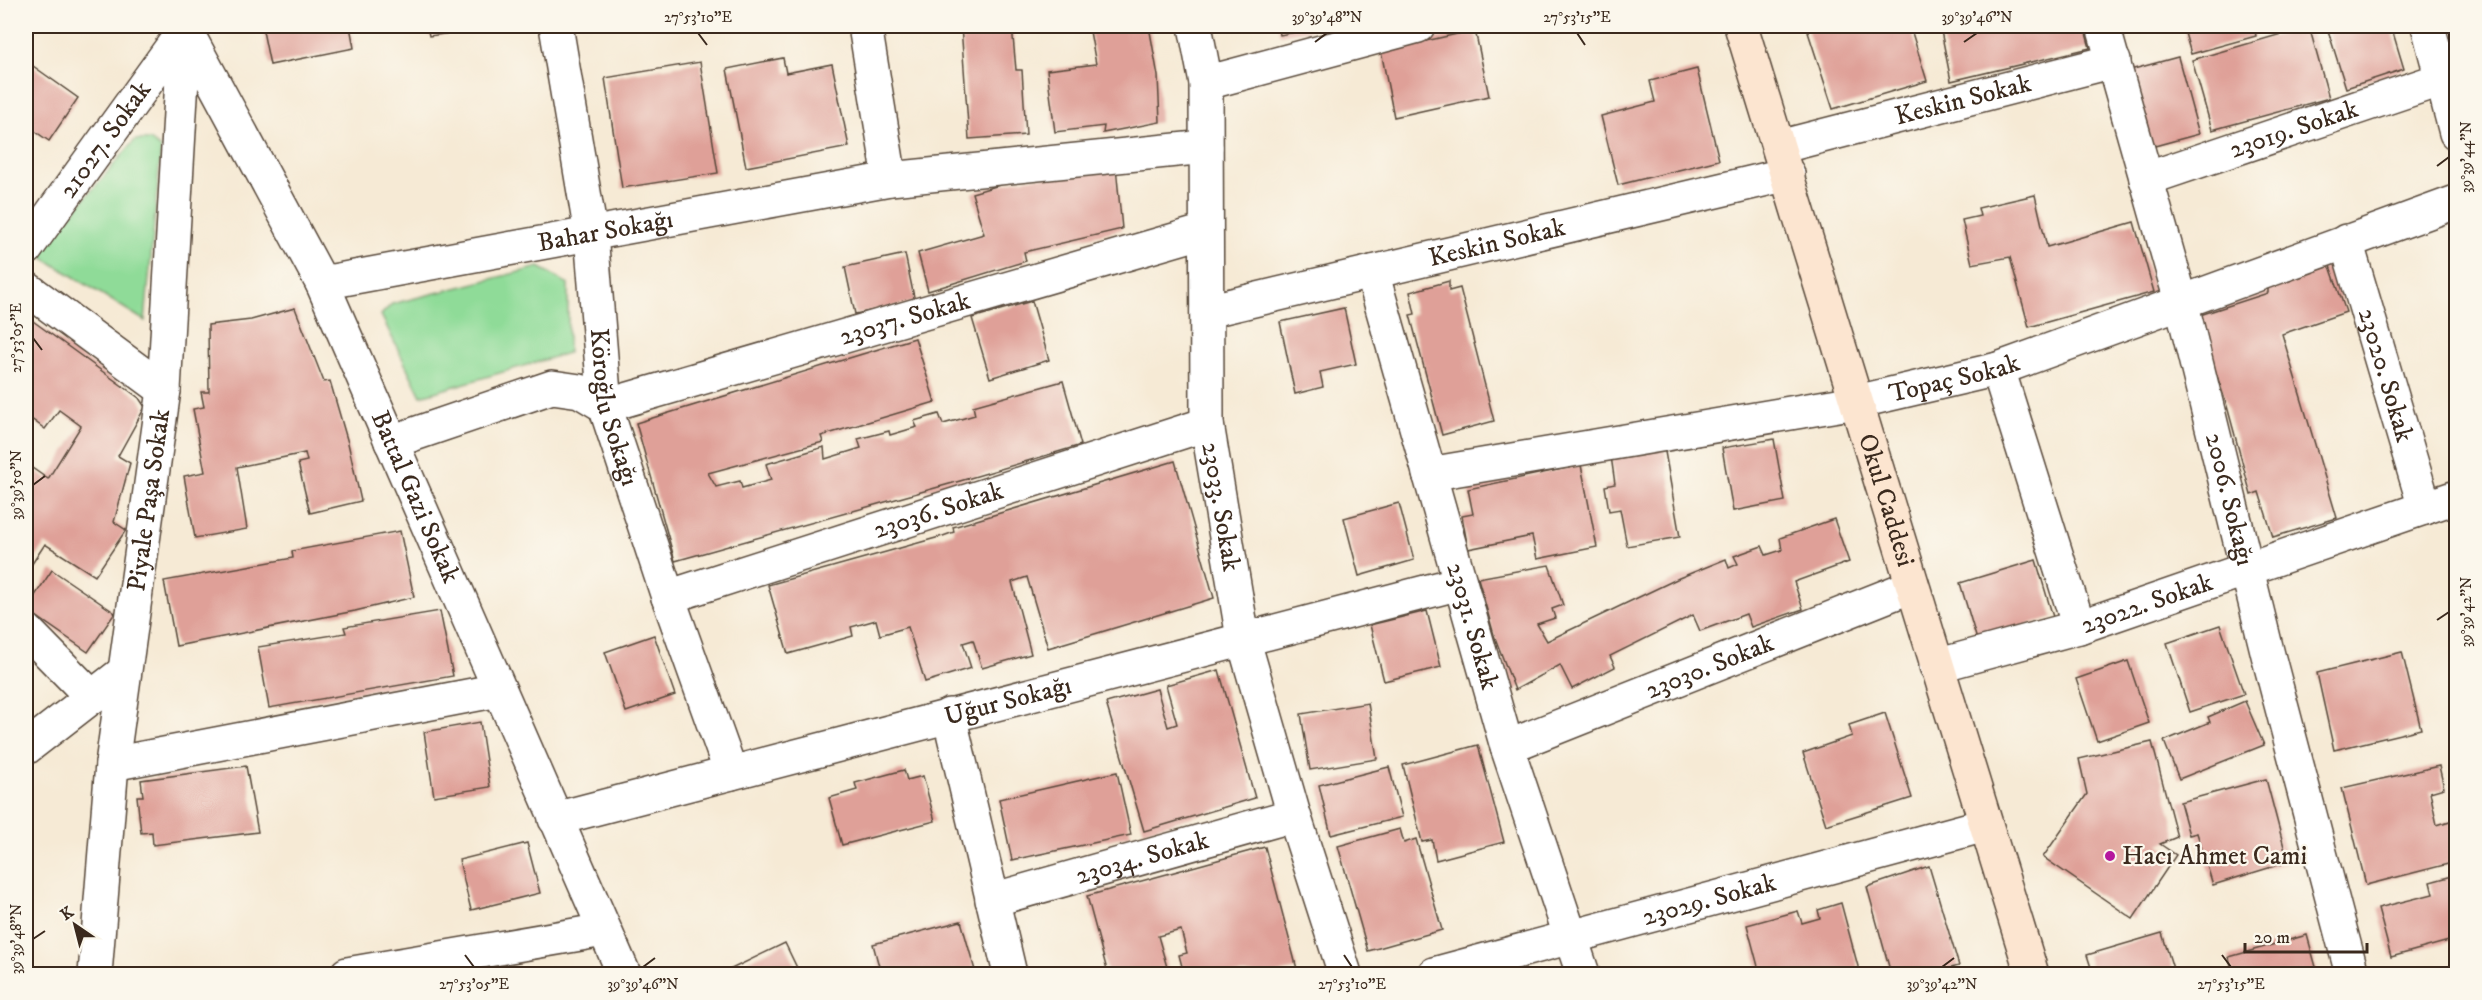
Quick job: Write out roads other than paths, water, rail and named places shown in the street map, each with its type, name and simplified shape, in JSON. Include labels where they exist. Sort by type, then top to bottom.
[{"type":"main road","name":"Okul Caddesi","points":[[1741,26],[2032,975]]},
{"type":"street","name":"Köroğlu Sokağı","points":[[556,26],[591,234],[605,406],[668,597],[731,774]]},
{"type":"street","points":[[865,26],[890,179]]},
{"type":"street","name":"23033. Sokak","points":[[1195,26],[1206,83],[1207,424],[1243,638],[1294,814],[1345,975]]},
{"type":"street","points":[[1206,83],[1418,26]]},
{"type":"street","name":"2006. Sokağı","points":[[2103,26],[2181,302],[2246,569],[2352,975]]},
{"type":"street","points":[[2428,26],[2457,133]]},
{"type":"street","name":"21027. Sokak","points":[[26,249],[185,27]]},
{"type":"street","name":"Battal Gazi Sokak","points":[[185,27],[322,284],[624,975]]},
{"type":"street","name":"Piyale Paşa Sokak","points":[[95,975],[112,764],[164,390],[185,27]]},
{"type":"street","name":"Keskin Sokak","points":[[1207,311],[1372,272],[1783,160],[2114,61]]},
{"type":"street","name":"23019. Sokak","points":[[2146,179],[2442,79]]},
{"type":"street","name":"Bahar Sokağı","points":[[322,284],[890,179],[1206,147]]},
{"type":"street","name":"Topaç Sokak","points":[[1429,474],[1856,402],[1998,369],[2457,202]]},
{"type":"street","name":"23037. Sokak","points":[[605,406],[1205,231]]},
{"type":"street","name":"23020. Sokak","points":[[2346,241],[2425,508]]},
{"type":"street","name":"23031. Sokak","points":[[1372,272],[1507,747],[1583,975]]},
{"type":"street","points":[[26,288],[164,390]]},
{"type":"street","points":[[1998,369],[2079,627]]},
{"type":"street","points":[[391,442],[552,387],[580,392],[605,406]]},
{"type":"street","name":"23036. Sokak","points":[[668,597],[1207,424]]},
{"type":"street","name":"23022. Sokak","points":[[1936,666],[2079,627],[2457,497]]},
{"type":"street","name":"Uğur Sokağı","points":[[555,819],[1460,583]]},
{"type":"street","name":"23030. Sokak","points":[[1507,747],[1912,586]]},
{"type":"street","points":[[26,630],[92,697]]},
{"type":"street","points":[[26,748],[124,672]]},
{"type":"street","points":[[112,764],[499,690]]},
{"type":"street","points":[[949,715],[1010,975]]},
{"type":"street","name":"23034. Sokak","points":[[992,900],[1294,814]]},
{"type":"street","name":"23029. Sokak","points":[[1434,975],[1985,825]]},
{"type":"street","points":[[347,975],[603,930]]},
{"type":"place","name":"Hacı Ahmet Cami","points":[[2110,856]]}]
